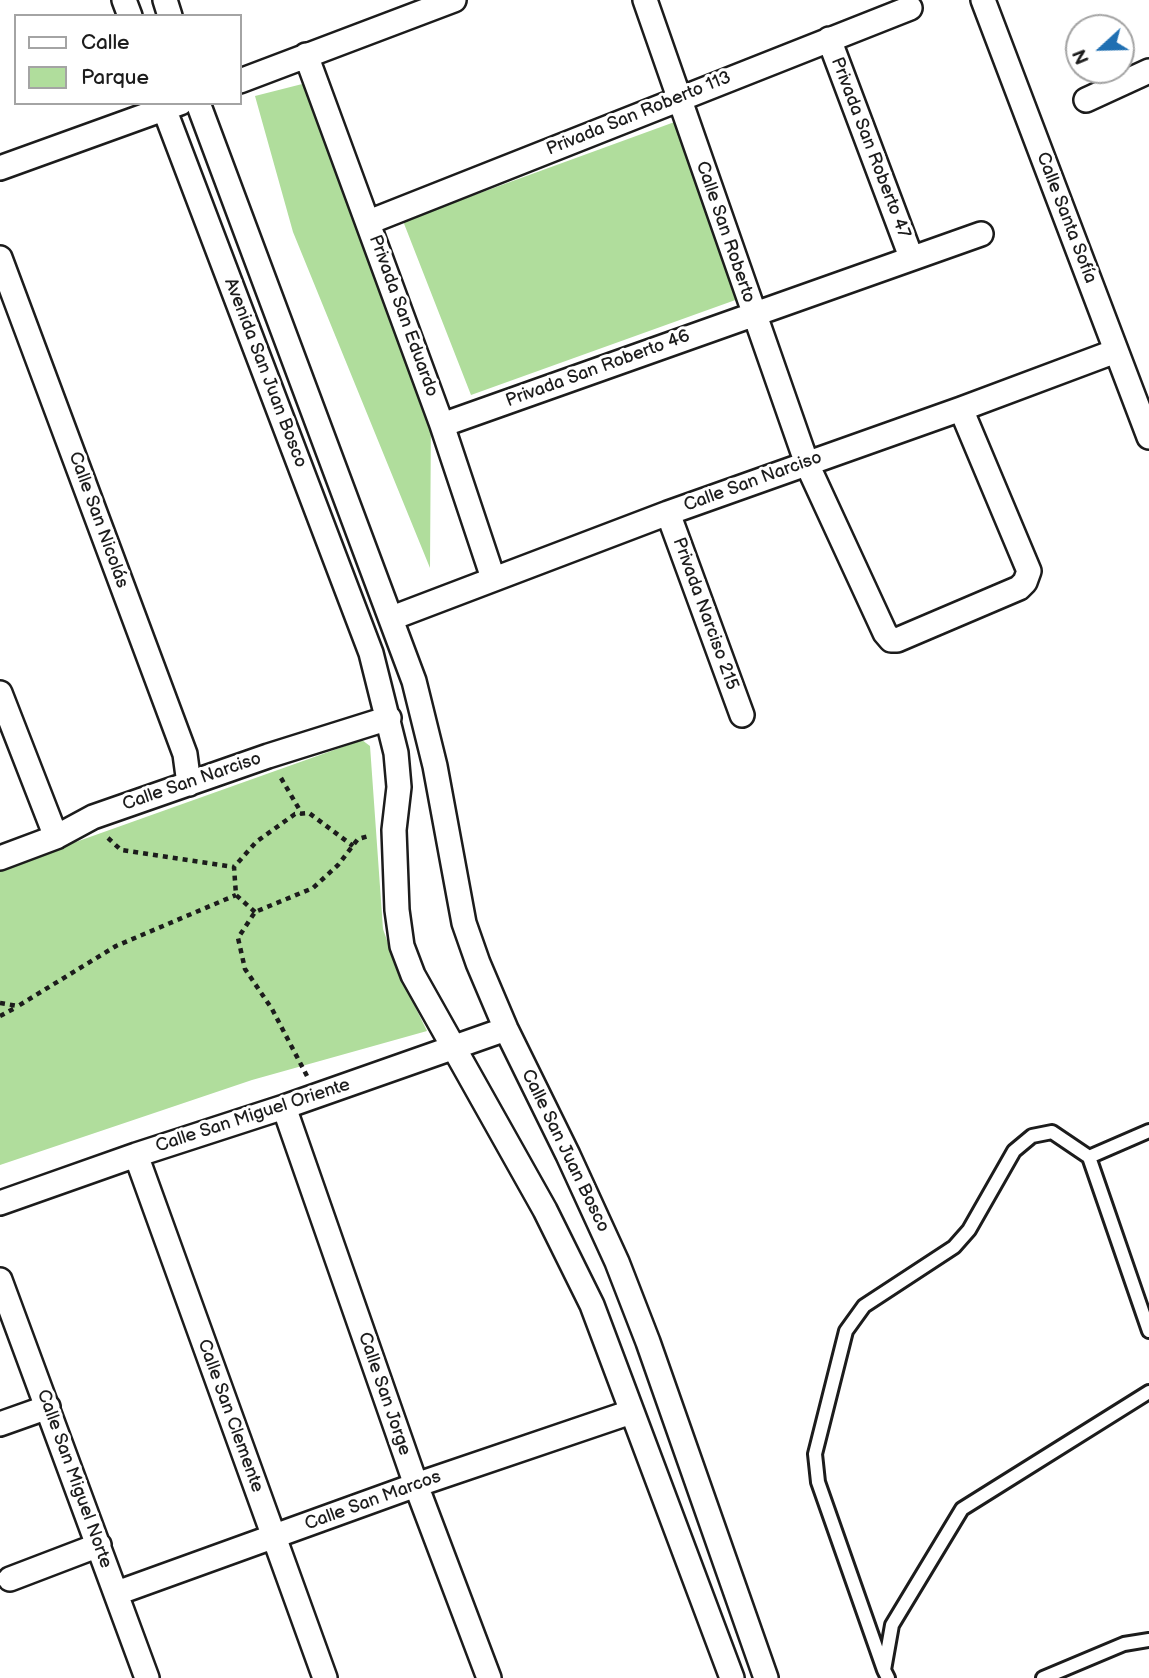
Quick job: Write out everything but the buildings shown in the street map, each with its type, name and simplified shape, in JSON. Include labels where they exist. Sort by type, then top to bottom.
[{"type":"street","points":[[242,80],[454,0]]},
{"type":"street","name":"Calle San Roberto","points":[[645,0],[807,464],[885,633],[891,639],[897,640],[1019,588],[1026,582],[1029,571],[961,409]]},
{"type":"street","name":"Calle Santa Sofía","points":[[983,0],[1149,437]]},
{"type":"street","name":"Privada San Roberto 113","points":[[369,222],[910,8]]},
{"type":"street","name":"Privada San Roberto 47","points":[[829,39],[911,257]]},
{"type":"street","name":"Privada San Eduardo","points":[[306,55],[442,425],[492,578]]},
{"type":"street","points":[[1086,100],[1149,71]]},
{"type":"street","points":[[0,168],[169,105]]},
{"type":"street","name":"Avenida San Juan Bosco","points":[[169,105],[370,648]]},
{"type":"street","name":"Avenida San Juan Bosco","points":[[199,105],[392,618]]},
{"type":"street","name":"Privada San Roberto 47","points":[[754,314],[981,234]]},
{"type":"street","name":"Calle San Nicolás","points":[[0,258],[185,754],[189,783]]},
{"type":"street","name":"Privada San Roberto 46","points":[[442,425],[754,314]]},
{"type":"street","name":"Calle San Narciso","points":[[392,618],[668,513],[1116,351]]},
{"type":"street","name":"Privada Narciso 215","points":[[668,513],[742,715]]},
{"type":"street","name":"Calle San Juan Bosco","points":[[392,618],[423,711],[464,923],[478,963],[506,1029],[617,1262],[648,1342],[766,1678]]},
{"type":"street","points":[[401,642],[370,648],[397,753],[399,787],[394,830],[397,910],[402,946],[413,975],[566,1250],[592,1305],[732,1678]]},
{"type":"street","points":[[0,693],[55,837]]},
{"type":"street","name":"Calle San Narciso","points":[[0,858],[55,837],[93,817],[268,755],[389,718]]},
{"type":"street","name":"Calle San Miguel Oriente","points":[[0,1203],[136,1154],[317,1096],[506,1029]]},
{"type":"street","name":"Calle San Jorge","points":[[284,1107],[416,1485],[489,1678]]},
{"type":"street","name":"Calle San Clemente","points":[[136,1154],[325,1678]]},
{"type":"street","name":"Calle San Miguel Norte","points":[[0,1280],[147,1678]]},
{"type":"street","points":[[0,1424],[48,1407]]},
{"type":"street","name":"Calle San Marcos","points":[[117,1593],[416,1485],[631,1412]]},
{"type":"street","points":[[10,1579],[99,1545]]},
{"type":"lane","points":[[1089,1157],[1149,1131]]},
{"type":"lane","points":[[886,1674],[818,1482],[815,1454],[846,1331],[864,1306],[954,1247],[969,1230],[1014,1151],[1032,1136],[1052,1132],[1089,1157],[1149,1331]]},
{"type":"lane","points":[[886,1674],[892,1625],[962,1509],[1149,1392]]},
{"type":"lane","points":[[1044,1678],[1124,1644],[1149,1640]]},
{"type":"path","points":[[268,755],[302,814]]},
{"type":"path","points":[[255,912],[236,895],[234,867],[256,842],[295,814],[309,813],[353,846]]},
{"type":"path","points":[[93,817],[106,836],[121,850],[234,867]]},
{"type":"path","points":[[317,1096],[272,1009],[245,969],[238,938],[255,912],[313,888],[338,865],[358,839],[394,830]]},
{"type":"path","points":[[0,1016],[116,946],[236,895]]},
{"type":"path","points":[[0,1003],[18,1006]]},
{"type":"green space","points":[[318,80],[431,412],[430,568],[293,232],[255,96]]},
{"type":"green space","points":[[680,120],[741,298],[471,395],[403,221]]},
{"type":"green space","points":[[362,740],[370,746],[383,929],[399,974],[427,1031],[252,1080],[0,1165],[0,869]]}]
